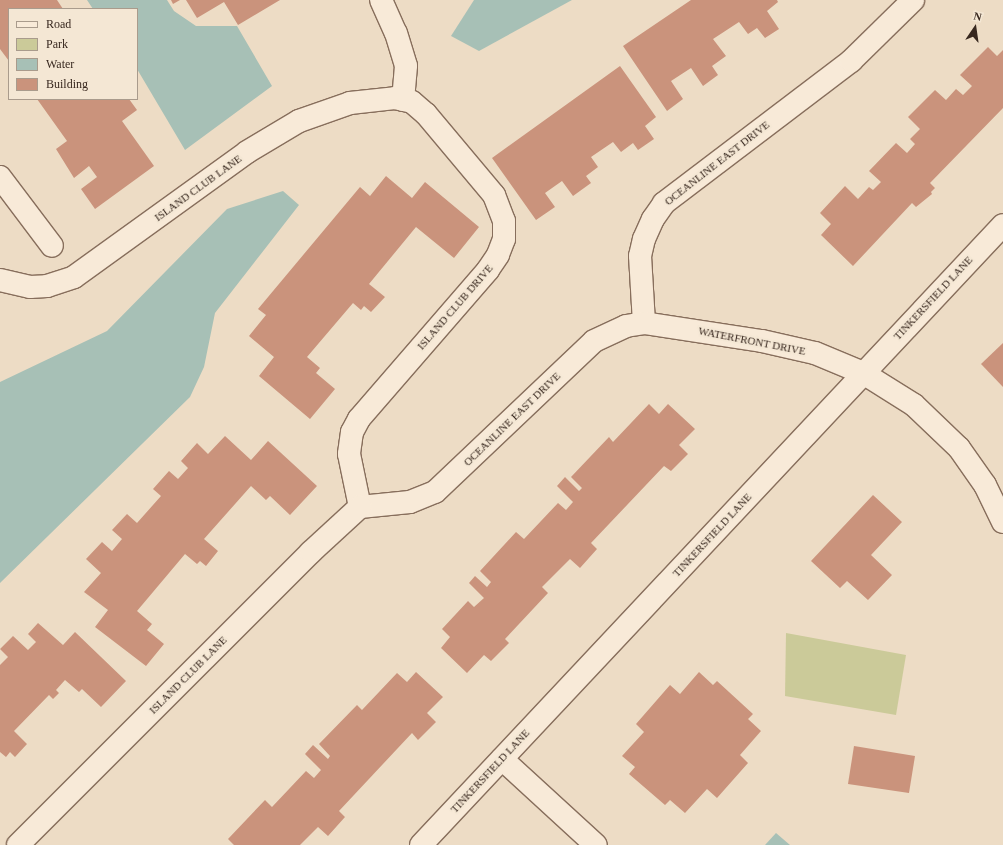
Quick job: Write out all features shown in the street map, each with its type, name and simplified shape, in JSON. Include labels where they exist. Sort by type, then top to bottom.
[{"type":"street","points":[[381,0],[396,33],[406,66],[403,100]]},
{"type":"street","name":"OCEANLINE EAST DRIVE","points":[[360,507],[415,500],[435,492],[594,341],[626,326],[644,323],[640,256],[644,239],[653,219],[664,203],[851,61],[913,0]]},
{"type":"street","name":"ISLAND CLUB LANE","points":[[0,280],[30,286],[47,286],[74,277],[278,131],[350,103],[385,98],[403,100]]},
{"type":"street","name":"ISLAND CLUB DRIVE","points":[[360,507],[349,454],[352,432],[359,419],[488,270],[498,255],[504,239],[504,221],[494,195],[426,114],[412,102],[403,100]]},
{"type":"street","points":[[0,177],[52,246]]},
{"type":"street","name":"TINKERSFIELD LANE","points":[[421,845],[863,372],[1003,225]]},
{"type":"street","name":"WATERFRONT DRIVE","points":[[644,323],[769,342],[815,353],[863,372],[914,405],[959,448],[985,485],[1003,522]]},
{"type":"street","name":"ISLAND CLUB LANE","points":[[18,845],[311,552],[360,507]]},
{"type":"street","points":[[502,759],[596,845]]},
{"type":"green space","points":[[786,633],[906,655],[896,715],[785,696]]},
{"type":"water","points":[[87,0],[167,0],[174,11],[196,26],[237,26],[272,86],[185,150],[138,71],[138,8],[92,8]]},
{"type":"water","points":[[474,0],[572,0],[479,51],[451,36]]},
{"type":"water","points":[[283,191],[299,205],[215,313],[204,367],[190,397],[0,583],[0,382],[107,331],[227,209]]},
{"type":"water","points":[[776,833],[790,845],[765,845]]},
{"type":"building","points":[[0,0],[57,0],[62,8],[8,8],[8,60],[0,49]]},
{"type":"building","points":[[171,0],[180,0],[173,4]]},
{"type":"building","points":[[186,0],[280,0],[238,25],[224,2],[197,18]]},
{"type":"building","points":[[691,0],[777,0],[778,2],[767,11],[779,29],[765,38],[757,28],[748,34],[739,22],[713,39],[726,56],[712,66],[718,75],[703,86],[691,68],[671,81],[683,99],[667,111],[623,46]]},
{"type":"building","points":[[988,47],[997,56],[1003,50],[1003,108],[930,183],[935,188],[931,192],[932,194],[916,207],[912,203],[853,266],[821,235],[831,224],[820,213],[845,186],[858,199],[869,187],[873,190],[881,182],[869,171],[896,143],[907,153],[915,144],[910,139],[920,129],[908,117],[935,90],[946,100],[956,89],[963,95],[972,86],[960,75]]},
{"type":"building","points":[[620,66],[656,117],[645,126],[654,139],[638,150],[633,143],[621,152],[613,142],[591,157],[598,167],[586,176],[591,183],[573,196],[562,181],[545,193],[555,207],[536,220],[492,158]]},
{"type":"building","points":[[38,100],[130,100],[137,110],[122,121],[154,166],[95,209],[81,189],[97,177],[89,166],[74,178],[56,149],[67,141]]},
{"type":"building","points":[[386,176],[412,198],[425,182],[479,227],[454,258],[416,227],[369,284],[385,297],[371,312],[364,306],[361,310],[353,303],[307,357],[320,368],[316,373],[335,389],[310,419],[259,376],[274,357],[249,336],[266,315],[258,309],[360,187],[370,196]]},
{"type":"building","points":[[1003,343],[1003,387],[981,364]]},
{"type":"building","points":[[649,404],[659,414],[668,404],[695,429],[679,445],[688,454],[671,471],[664,466],[591,543],[597,549],[580,568],[570,559],[542,587],[548,593],[505,639],[509,643],[491,661],[484,655],[467,673],[441,648],[450,637],[442,629],[468,601],[474,607],[484,598],[469,583],[475,576],[487,587],[491,582],[480,571],[516,532],[524,539],[558,503],[566,510],[573,502],[557,486],[565,477],[579,491],[582,488],[571,477],[609,437],[613,442]]},
{"type":"building","points":[[225,436],[251,460],[268,441],[317,486],[290,515],[270,496],[266,500],[251,486],[204,539],[218,551],[206,566],[200,561],[197,564],[185,554],[137,611],[152,624],[147,630],[164,644],[146,666],[95,627],[108,610],[84,592],[101,573],[86,559],[102,542],[112,551],[122,539],[112,530],[127,514],[137,523],[161,496],[153,489],[169,471],[178,479],[188,468],[181,461],[197,443],[208,454]]},
{"type":"building","points":[[873,495],[902,522],[871,555],[892,575],[868,600],[847,581],[840,588],[811,561]]},
{"type":"building","points":[[38,623],[63,645],[75,632],[126,681],[101,707],[82,689],[79,692],[65,680],[56,690],[59,693],[53,699],[49,695],[14,731],[27,744],[15,757],[10,752],[6,757],[0,752],[0,665],[8,657],[0,649],[13,636],[28,650],[36,642],[28,634]]},
{"type":"building","points":[[416,672],[443,697],[427,713],[436,722],[418,740],[412,733],[339,811],[345,817],[328,836],[318,827],[300,845],[234,845],[228,839],[265,800],[272,807],[306,771],[314,778],[321,770],[305,754],[313,745],[328,759],[330,756],[319,744],[357,705],[362,710],[397,673],[407,682]]},
{"type":"building","points":[[699,672],[713,685],[717,681],[753,714],[748,719],[761,731],[740,755],[748,763],[717,798],[707,789],[685,813],[670,800],[665,805],[629,774],[635,767],[622,756],[644,732],[636,724],[670,685],[680,694]]},
{"type":"building","points":[[854,746],[915,756],[909,793],[848,784]]}]
